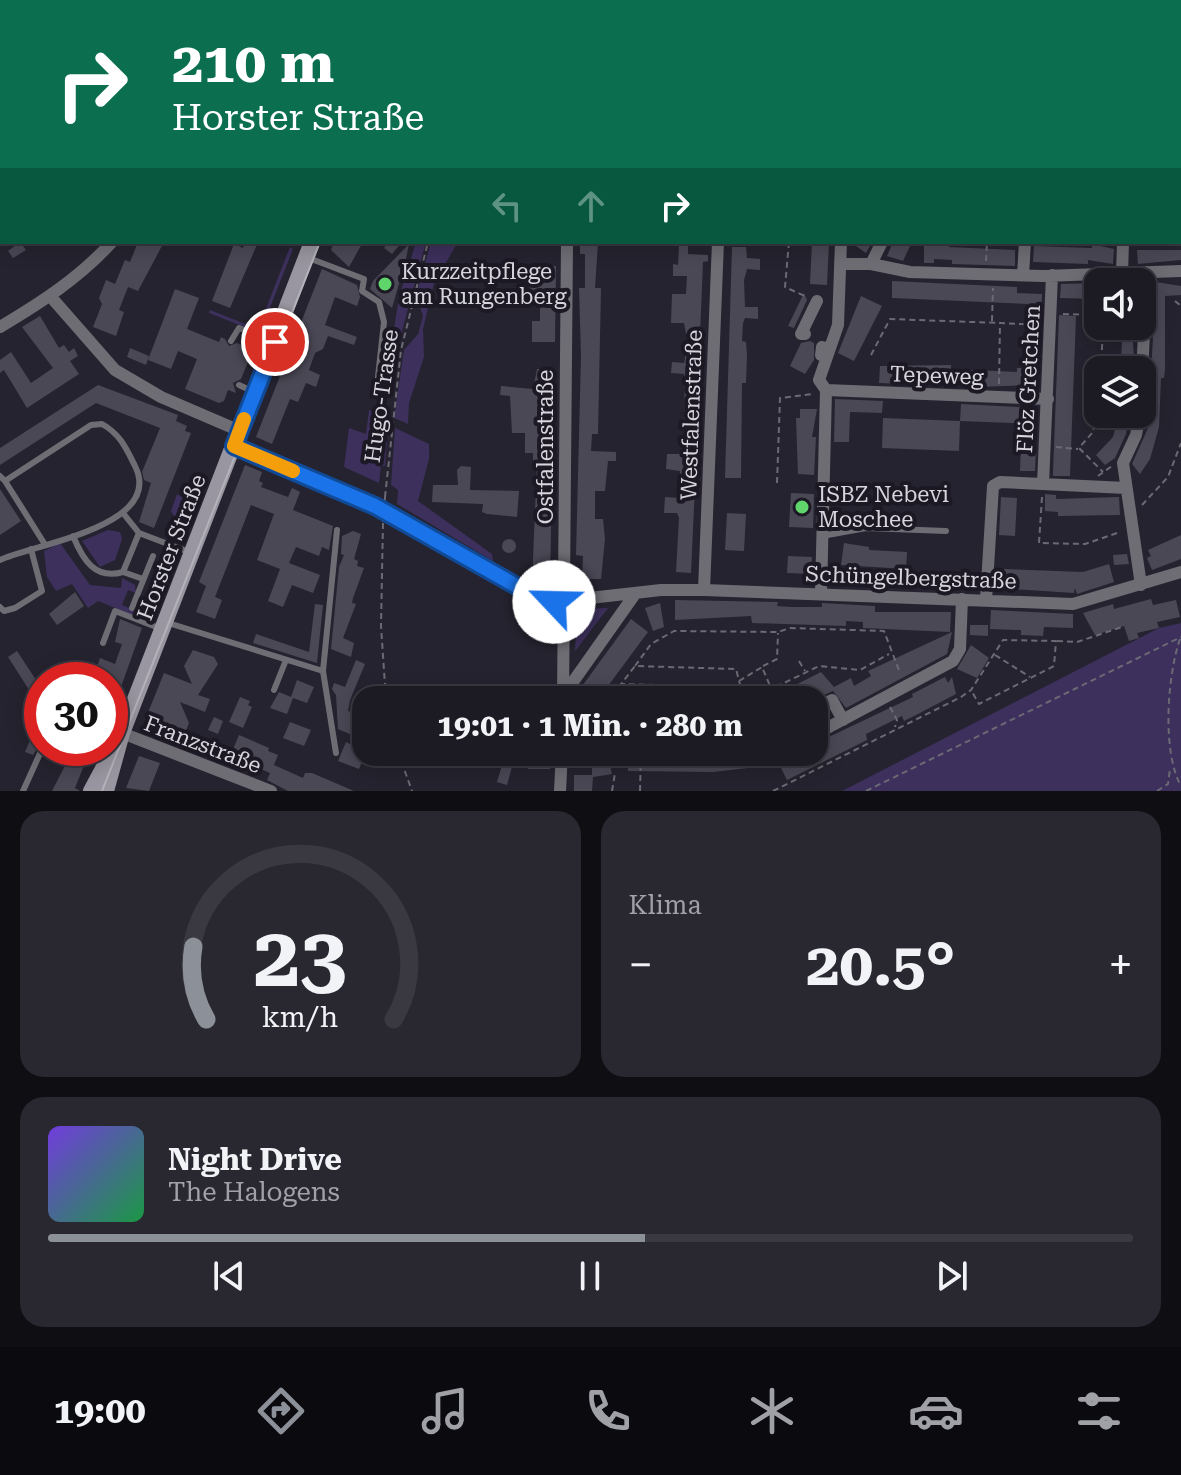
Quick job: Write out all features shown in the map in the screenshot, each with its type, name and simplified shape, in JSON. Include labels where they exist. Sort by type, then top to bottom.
[{"type":"main road","name":"Horster Straße","points":[[128,718],[237,439],[247,389],[275,342],[309,250]]},
{"type":"main road","name":"Horster Straße","points":[[91,791],[104,766]]},
{"type":"main road","name":"Horster Straße","points":[[106,791],[113,766]]},
{"type":"street","points":[[0,327],[51,297],[89,268],[110,244]]},
{"type":"street","name":"Ostfalenstraße","points":[[563,686],[567,244]]},
{"type":"street","name":"Westfalenstraße","points":[[704,590],[718,244]]},
{"type":"street","points":[[821,593],[826,390],[819,380],[824,369],[826,348],[838,325],[841,244]]},
{"type":"street","points":[[871,264],[881,244]]},
{"type":"street","points":[[1023,275],[1025,244]]},
{"type":"street","points":[[1122,268],[1123,244]]},
{"type":"street","points":[[841,268],[871,264],[910,272],[1084,275]]},
{"type":"street","points":[[1156,272],[1181,271]]},
{"type":"street","name":"Flöz Gretchen","points":[[1043,484],[1052,275]]},
{"type":"street","name":"Schüngelbergstraße","points":[[51,297],[115,370],[237,439],[375,506],[542,600],[704,590],[1073,604],[1181,572]]},
{"type":"street","points":[[805,334],[801,334],[817,301]]},
{"type":"street","name":"Tepeweg","points":[[826,390],[1048,399]]},
{"type":"street","points":[[1136,428],[1132,446],[1124,458],[1141,585]]},
{"type":"street","points":[[986,600],[991,489],[1000,482],[1126,488]]},
{"type":"street","points":[[571,686],[635,594]]},
{"type":"street","points":[[828,728],[953,661],[960,649],[962,599]]},
{"type":"street","points":[[828,702],[832,700],[843,720]]},
{"type":"street","name":"Franzstraße","points":[[128,735],[271,791]]},
{"type":"street","points":[[560,791],[561,766]]},
{"type":"lane","points":[[309,250],[364,279],[362,291],[379,302],[384,322],[376,395]]},
{"type":"lane","points":[[231,341],[239,328],[275,342]]},
{"type":"lane","points":[[0,560],[44,543],[73,536],[134,506],[138,474],[122,440],[102,424],[91,425],[3,478],[44,543]]},
{"type":"lane","points":[[123,513],[139,533],[192,553]]},
{"type":"lane","points":[[822,536],[866,528],[946,531]]},
{"type":"lane","points":[[336,753],[323,671],[337,530]]},
{"type":"lane","points":[[123,572],[139,533]]},
{"type":"lane","points":[[73,536],[92,568],[104,575],[123,572],[143,579]]},
{"type":"lane","points":[[0,607],[4,611],[15,608],[42,591],[31,549]]},
{"type":"lane","points":[[132,608],[153,556]]},
{"type":"lane","points":[[103,643],[115,611],[323,671]]},
{"type":"lane","points":[[274,690],[286,660]]},
{"type":"lane","points":[[23,791],[34,766]]},
{"type":"path","points":[[902,0],[913,0]]},
{"type":"path","points":[[993,0],[1029,0]]},
{"type":"path","name":"Hugo-Trasse","points":[[385,686],[381,626],[385,497],[401,350],[428,244]]},
{"type":"path","points":[[789,244],[785,287],[817,301]]},
{"type":"path","points":[[987,244],[992,323]]},
{"type":"path","points":[[1175,301],[1181,306]]},
{"type":"path","points":[[871,355],[890,319],[1000,323],[1084,316]]},
{"type":"path","points":[[998,397],[1000,323]]},
{"type":"path","points":[[777,483],[780,398],[799,398],[826,390]]},
{"type":"path","points":[[1079,448],[1094,428]]},
{"type":"path","points":[[1130,513],[1164,483],[1181,443]]},
{"type":"path","points":[[1045,446],[1079,448],[1103,472]]},
{"type":"path","points":[[1084,486],[1124,458]]},
{"type":"path","points":[[1043,484],[1039,543],[1085,544],[1132,528]]},
{"type":"path","points":[[773,791],[971,690],[1003,640],[1077,642],[1122,627]]},
{"type":"path","points":[[655,685],[621,684],[651,644],[674,631],[778,632],[790,628],[884,631],[890,654],[904,680]]},
{"type":"path","points":[[739,681],[777,659],[778,632]]},
{"type":"path","points":[[1157,791],[1168,784],[1172,676],[1180,638]]},
{"type":"path","points":[[866,791],[1180,638]]},
{"type":"path","points":[[971,690],[979,704],[1054,666],[1056,641]]},
{"type":"path","points":[[778,686],[819,666],[860,670],[890,654]]},
{"type":"path","points":[[994,654],[1030,678]]},
{"type":"path","points":[[799,661],[805,672]]},
{"type":"path","points":[[635,666],[736,669],[740,686]]},
{"type":"path","points":[[762,667],[771,686]]},
{"type":"path","points":[[888,703],[897,720],[906,724]]},
{"type":"path","points":[[894,730],[897,720]]},
{"type":"path","points":[[1171,764],[1181,786]]},
{"type":"path","points":[[403,766],[412,791]]},
{"type":"path","points":[[640,791],[641,766]]},
{"type":"path","points":[[612,791],[615,773]]},
{"type":"shaded area","points":[[415,244],[425,244],[399,342],[391,348],[399,297]]},
{"type":"shaded area","points":[[430,244],[457,244],[434,283],[423,329],[424,357],[409,403],[408,424],[394,418],[404,350],[418,334],[423,316],[416,296]]},
{"type":"shaded area","points":[[290,247],[293,249],[260,333],[209,313],[210,310],[258,329]]},
{"type":"shaded area","points":[[369,410],[389,415],[385,466],[381,466],[379,483],[344,467],[349,428],[366,434]]},
{"type":"shaded area","points":[[395,428],[429,444],[429,459],[418,501],[492,554],[493,561],[397,504],[398,490],[391,485]]},
{"type":"shaded area","points":[[177,494],[192,504],[187,516],[175,518],[171,511]]},
{"type":"shaded area","points":[[108,530],[120,532],[122,539],[115,560],[100,567],[82,541]]},
{"type":"shaded area","points":[[60,543],[90,585],[121,588],[122,578],[135,585],[136,593],[128,590],[122,605],[145,615],[171,554],[147,621],[98,601],[88,608],[72,584],[56,591],[47,577],[44,551]]},
{"type":"shaded area","points":[[608,608],[575,650],[577,614],[583,609]]},
{"type":"shaded area","points":[[1181,623],[1181,791],[842,791],[1159,628]]},
{"type":"building","points":[[17,244],[26,250],[13,258],[8,251]]},
{"type":"building","points":[[137,244],[163,244],[138,291],[128,287],[119,310],[124,312],[116,336],[93,327],[102,304],[99,298],[106,280],[115,284],[125,260],[130,262]]},
{"type":"building","points":[[234,244],[243,248],[244,244],[257,244],[230,308],[212,301]]},
{"type":"building","points":[[333,244],[362,244],[349,267],[331,250]]},
{"type":"building","points":[[387,244],[400,244],[392,254],[384,248]]},
{"type":"building","name":"Kurzzeitpflege am Rungenberg","points":[[409,244],[392,308],[370,289],[373,281]]},
{"type":"building","points":[[580,244],[598,244],[595,288],[601,288],[598,434],[592,434],[591,451],[616,452],[616,461],[608,461],[605,491],[595,491],[595,519],[603,519],[605,539],[601,579],[582,579],[583,556],[576,555],[581,356],[579,288],[585,288],[585,254],[580,254]]},
{"type":"building","points":[[812,244],[829,244],[827,285],[810,284]]},
{"type":"building","points":[[853,244],[871,244],[866,253]]},
{"type":"building","points":[[892,244],[911,244],[903,261],[887,256]]},
{"type":"building","points":[[949,244],[949,247],[1015,250],[1015,266],[952,264],[952,260],[934,259],[934,263],[924,263],[924,246]]},
{"type":"building","points":[[1092,244],[1114,249],[1113,264],[1088,260],[1088,264],[1033,262],[1034,246],[1092,248]]},
{"type":"building","points":[[679,245],[688,246],[688,254],[708,255],[708,261],[703,262],[700,335],[686,334],[684,323],[671,323],[672,294],[686,294],[687,276],[673,276],[673,264],[678,265]]},
{"type":"building","points":[[732,247],[746,247],[747,258],[760,259],[760,270],[747,269],[744,280],[745,307],[758,307],[758,319],[745,318],[743,323],[742,341],[746,342],[747,355],[746,383],[742,383],[741,478],[725,478]]},
{"type":"building","points":[[1137,250],[1181,250],[1181,260],[1138,264]]},
{"type":"building","points":[[530,266],[556,266],[555,342],[532,342],[532,321],[540,321],[540,301],[530,301]]},
{"type":"building","points":[[322,269],[357,285],[360,297],[357,306],[335,297],[325,325],[357,337],[354,345],[328,336],[323,349],[315,353],[309,370],[320,375],[316,387],[306,383],[298,402],[290,399],[272,444],[256,437]]},
{"type":"building","points":[[892,281],[1017,287],[1017,293],[1042,294],[1038,389],[1031,389],[1031,385],[976,387],[908,380],[908,384],[879,383],[880,366],[951,365],[951,369],[1017,372],[1017,368],[1025,368],[1028,304],[892,298]]},
{"type":"building","points":[[1156,282],[1181,286],[1181,295],[1165,296],[1165,369],[1164,378],[1161,378],[1159,427],[1150,459],[1140,474],[1132,464],[1148,428],[1156,428],[1156,356],[1152,356],[1153,340],[1156,340]]},
{"type":"building","points":[[1084,283],[1084,299],[1060,298],[1061,284]]},
{"type":"building","points":[[175,289],[199,298],[187,329],[219,342],[221,337],[229,346],[237,343],[253,350],[241,379],[233,383],[236,393],[228,390],[224,401],[219,403],[185,389],[197,359],[178,351],[171,369],[148,360]]},
{"type":"building","points":[[804,293],[807,300],[794,328],[788,326]]},
{"type":"building","points":[[861,296],[882,306],[854,361],[838,353]]},
{"type":"building","points":[[1059,315],[1076,316],[1070,476],[1053,476]]},
{"type":"building","points":[[40,316],[59,348],[64,345],[69,352],[74,348],[78,356],[70,361],[79,374],[27,408],[4,370],[0,373],[0,360],[11,352],[31,383],[53,368],[22,327]]},
{"type":"building","points":[[1122,340],[1133,340],[1134,356],[1121,356]]},
{"type":"building","points":[[801,343],[814,343],[814,360],[805,374],[790,366]]},
{"type":"building","points":[[130,348],[149,356],[146,365],[127,357]]},
{"type":"building","points":[[686,352],[701,353],[691,573],[676,572],[679,518],[677,513],[664,513],[665,497],[679,498],[680,471],[666,469],[667,454],[679,454],[683,444],[685,379],[684,374],[671,373],[672,362],[684,363]]},
{"type":"building","points":[[537,369],[554,369],[550,584],[532,584],[537,462],[533,462],[533,453],[525,453],[525,433],[512,433],[510,396],[500,395],[501,386],[533,389]]},
{"type":"building","points":[[98,385],[178,415],[176,421],[187,426],[185,431],[191,433],[154,528],[139,522],[151,483],[144,480],[142,472],[160,428],[96,403],[0,465],[0,448]]},
{"type":"building","points":[[835,399],[883,401],[882,413],[850,412],[849,442],[834,442]]},
{"type":"building","points":[[961,404],[1037,408],[1037,424],[960,421]]},
{"type":"building","points":[[800,409],[817,409],[812,437],[816,437],[814,475],[798,474],[796,418],[800,418]]},
{"type":"building","points":[[883,418],[960,421],[959,451],[882,448]]},
{"type":"building","points":[[1115,428],[1127,428],[1115,458],[1105,465],[1096,455],[1113,437]]},
{"type":"building","points":[[1021,445],[1036,445],[1035,471],[1020,471]]},
{"type":"building","points":[[245,465],[262,472],[261,487],[288,497],[292,488],[300,492],[293,510],[333,526],[329,550],[322,547],[319,556],[296,547],[289,563],[320,575],[313,593],[292,585],[283,607],[268,601],[280,569],[257,560],[274,514],[251,505],[215,597],[222,600],[215,619],[196,612],[206,586],[199,582]]},
{"type":"building","points":[[461,466],[471,467],[470,490],[519,491],[517,517],[487,514],[482,512],[483,504],[432,502],[433,485],[458,485],[457,470]]},
{"type":"building","points":[[0,489],[21,521],[0,535]]},
{"type":"building","name":"ISBZ Nebevi Moschee","points":[[791,493],[814,494],[813,528],[789,527]]},
{"type":"building","points":[[1045,494],[1056,495],[1056,499],[1119,497],[1120,515],[1058,516],[1058,512],[1045,511]]},
{"type":"building","points":[[1001,497],[1017,498],[1015,536],[999,535]]},
{"type":"building","points":[[727,513],[746,514],[744,551],[725,550]]},
{"type":"building","points":[[353,531],[361,534],[354,559],[358,561],[357,566],[364,568],[353,598],[352,603],[356,604],[343,638],[354,643],[351,657],[331,649],[339,567],[344,555],[341,554],[342,536]]},
{"type":"building","points":[[1181,535],[1181,559],[1152,570],[1147,558],[1151,556],[1148,550]]},
{"type":"building","points":[[509,539],[516,546],[509,553],[502,546]]},
{"type":"building","points":[[844,543],[869,547],[869,550],[907,552],[906,569],[841,565]]},
{"type":"building","points":[[1127,554],[1129,564],[1114,565],[1113,555]]},
{"type":"building","points":[[788,556],[812,557],[811,574],[787,573]]},
{"type":"building","points":[[1109,564],[1114,582],[1077,594],[1075,588],[1074,593],[998,588],[999,575],[1004,576],[1004,569],[1083,572]]},
{"type":"building","points":[[75,592],[84,606],[57,625],[49,614]]},
{"type":"building","points":[[1151,599],[1153,605],[1176,600],[1180,617],[1157,622],[1159,628],[1137,633],[1139,638],[1129,641],[1124,626],[1095,635],[1083,613],[1113,604],[1114,609]]},
{"type":"building","points":[[675,600],[778,602],[777,606],[792,607],[822,607],[822,603],[875,606],[875,612],[951,612],[950,632],[863,628],[863,622],[846,621],[846,626],[752,623],[751,616],[675,620]]},
{"type":"building","points":[[660,603],[664,627],[653,631],[645,608]]},
{"type":"building","points":[[315,604],[323,605],[317,663],[253,643],[256,634],[309,652]]},
{"type":"building","points":[[991,610],[1073,614],[1073,628],[1044,627],[1043,636],[1021,635],[1021,630],[990,629]]},
{"type":"building","points":[[120,619],[142,628],[128,667],[128,662],[116,662],[122,644],[115,642]]},
{"type":"building","points":[[631,619],[648,632],[608,686],[582,686]]},
{"type":"building","points":[[970,625],[988,625],[988,636],[970,635]]},
{"type":"building","points":[[952,632],[947,654],[846,708],[833,691],[828,693],[828,686],[794,686],[821,672],[834,687],[851,678],[854,686],[871,676],[868,671]]},
{"type":"building","points":[[971,645],[989,658],[977,678],[957,669]]},
{"type":"building","points":[[193,650],[214,657],[218,664],[198,695],[210,699],[205,712],[180,702],[189,723],[181,743],[170,739],[169,742],[150,732],[145,720],[164,673],[192,684],[184,666]]},
{"type":"building","points":[[17,651],[24,662],[24,682],[8,657]]},
{"type":"building","points":[[356,660],[365,664],[356,686],[352,686],[348,711],[352,712],[352,735],[338,729],[336,695],[332,689],[334,683],[345,687]]},
{"type":"building","points":[[945,677],[948,683],[952,677],[956,694],[904,721],[902,716],[866,734],[867,740],[828,760],[828,737],[913,697],[912,694]]},
{"type":"building","points":[[297,680],[314,687],[307,703],[293,698],[287,714],[270,708],[279,692],[291,697]]},
{"type":"building","points":[[240,697],[250,701],[248,705],[252,707],[243,728],[229,722]]},
{"type":"building","points":[[214,717],[223,721],[218,734],[208,730]]},
{"type":"building","points":[[290,722],[311,730],[304,746],[283,738]]},
{"type":"building","points":[[239,735],[278,755],[274,765],[303,778],[305,773],[312,773],[354,791],[288,791],[267,780],[270,773],[251,765],[248,773],[209,757],[213,747],[231,754]]},
{"type":"building","points":[[346,742],[352,745],[352,766],[360,766],[359,769],[338,761]]},
{"type":"building","points":[[139,756],[160,763],[149,791],[126,788]]},
{"type":"building","points":[[65,766],[84,766],[75,788],[80,791],[52,791]]},
{"type":"building","points":[[502,766],[512,766],[507,785],[497,782]]},
{"type":"building","points":[[528,766],[550,766],[550,769],[528,769]]},
{"type":"building","points":[[592,766],[610,766],[612,774],[593,777],[592,791],[574,791],[574,775],[592,775]]},
{"type":"building","points":[[628,766],[749,766],[713,772],[628,771]]},
{"type":"building","points":[[780,766],[815,766],[787,780]]},
{"type":"tram line","points":[[102,791],[319,244]]},
{"type":"slow traffic","points":[[244,419],[234,446],[293,471]]},
{"type":"place","name":"Kurzzeitpflege am Rungenberg","points":[[385,284]]},
{"type":"place","name":"ISBZ Nebevi Moschee","points":[[802,507]]},
{"type":"route","points":[[275,342],[234,446],[375,506],[536,597],[554,602]]}]
